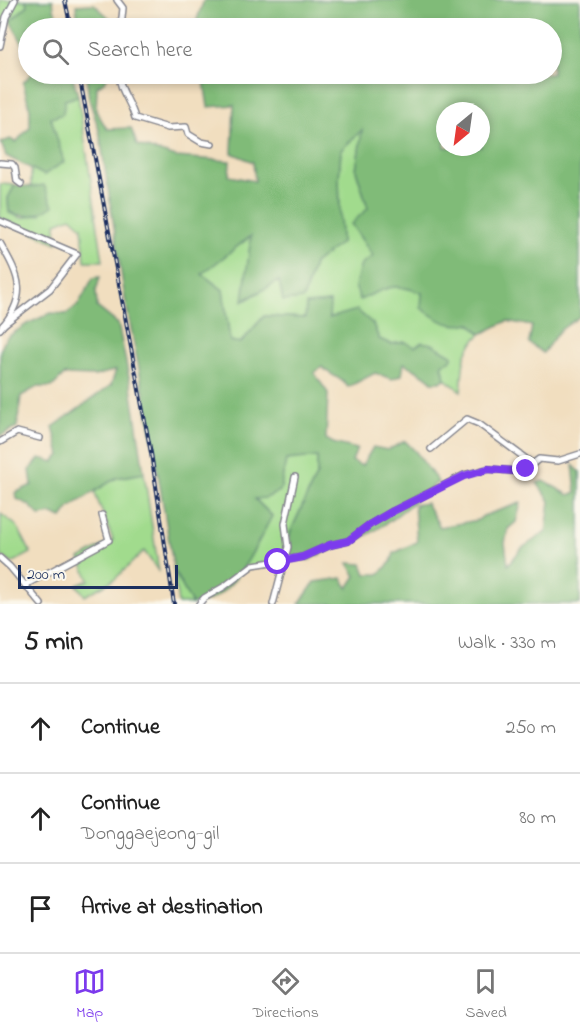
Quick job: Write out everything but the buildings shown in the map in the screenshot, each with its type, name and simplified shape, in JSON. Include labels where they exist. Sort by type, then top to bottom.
[{"type":"street","points":[[0,46],[6,17],[15,0]]},
{"type":"street","points":[[117,0],[123,8],[122,18]]},
{"type":"street","points":[[119,84],[135,118],[168,128],[186,127],[188,134],[201,142],[212,144]]},
{"type":"street","points":[[0,164],[12,164],[15,168],[16,181],[21,184]]},
{"type":"street","points":[[0,221],[77,254],[50,289],[2,327]]},
{"type":"street","points":[[0,243],[15,270],[19,286],[18,299],[2,327]]},
{"type":"street","points":[[432,449],[467,418],[479,424],[532,464]]},
{"type":"street","points":[[0,442],[17,432],[40,438]]},
{"type":"street","points":[[199,604],[204,598],[253,565],[303,557],[330,545],[348,541],[393,511],[461,477],[488,469],[514,471],[526,469],[539,459],[558,461],[580,454]]},
{"type":"street","points":[[273,604],[280,573],[286,561],[288,547],[285,524],[296,477]]},
{"type":"street","points":[[25,585],[109,540],[102,515]]},
{"type":"street","points":[[0,558],[41,604]]},
{"type":"green space","points":[[0,0],[25,0],[28,5],[10,21],[0,21]]},
{"type":"green space","points":[[25,0],[53,0],[58,18],[18,18],[18,35],[10,21],[28,5]]},
{"type":"green space","points":[[204,0],[580,0],[580,316],[559,331],[543,353],[529,343],[532,326],[507,321],[481,334],[470,323],[450,324],[432,316],[421,308],[422,293],[412,290],[390,288],[360,300],[355,286],[361,264],[373,256],[351,224],[368,208],[356,170],[362,130],[341,150],[339,178],[341,243],[314,264],[303,299],[283,301],[279,281],[243,301],[251,236],[202,274],[223,290],[230,341],[241,343],[264,316],[305,318],[306,304],[330,302],[329,318],[357,310],[373,324],[379,339],[391,344],[405,342],[415,347],[422,342],[432,344],[453,356],[450,361],[442,364],[445,379],[440,382],[432,382],[404,363],[402,375],[392,379],[375,373],[348,387],[342,380],[322,367],[314,373],[328,393],[326,439],[357,449],[352,461],[362,466],[373,447],[388,450],[405,441],[438,482],[375,531],[309,560],[290,557],[290,533],[317,474],[317,457],[286,460],[280,491],[266,498],[255,499],[272,516],[241,572],[219,595],[192,604],[174,571],[149,419],[125,298],[99,130],[89,99],[87,84],[101,84],[97,87],[96,111],[107,129],[131,128],[137,145],[176,157],[230,161],[229,176],[255,181],[253,162],[232,153],[234,105],[208,107],[205,84],[562,84],[562,18],[198,18]]},
{"type":"green space","points":[[94,4],[109,18],[78,18],[76,5]]},
{"type":"green space","points":[[23,84],[75,84],[78,96],[65,100],[63,114],[51,118],[64,162],[44,175],[6,156],[1,143],[10,139],[16,142],[30,127],[30,109]]},
{"type":"green space","points":[[78,96],[103,261],[85,261],[82,227],[71,217],[56,223],[57,243],[0,218],[0,184],[15,185],[8,198],[9,213],[22,218],[41,214],[31,187],[31,168],[44,175],[54,129],[51,118],[65,100]]},
{"type":"green space","points":[[363,129],[356,170],[368,208],[373,256],[360,300],[383,289],[402,287],[440,302],[473,326],[481,334],[466,354],[461,391],[445,379],[442,364],[452,356],[432,344],[415,347],[405,342],[391,344],[379,339],[373,324],[329,318],[329,302],[305,318],[264,316],[240,343],[230,341],[223,290],[201,273],[251,236],[244,301],[280,280],[303,299],[314,264],[341,242],[339,178],[341,150]]},
{"type":"green space","points":[[15,185],[31,187],[44,185],[53,206],[32,215],[9,212],[8,198]]},
{"type":"green space","points":[[100,277],[96,291],[97,307],[118,324],[131,387],[144,473],[116,478],[70,507],[62,518],[52,514],[40,516],[29,505],[17,499],[15,493],[32,485],[30,470],[40,458],[54,462],[60,455],[53,427],[111,385],[116,370],[95,376],[64,375],[52,387],[37,387],[21,396],[17,427],[0,436],[0,351],[6,338],[27,324],[51,313],[66,314],[78,305],[93,278]]},
{"type":"green space","points":[[317,456],[317,474],[290,533],[290,557],[241,571],[272,516],[255,499],[286,460]]},
{"type":"green space","points":[[573,465],[580,472],[580,604],[299,604],[315,582],[342,578],[348,588],[356,576],[348,563],[362,564],[366,574],[379,574],[391,562],[394,553],[417,542],[414,505],[426,503],[440,527],[478,520],[483,516],[521,503],[516,522],[508,529],[505,543],[508,565],[522,548],[546,532],[550,501],[537,483],[544,481],[569,495],[576,492]]},
{"type":"green space","points":[[144,473],[159,572],[144,551],[115,579],[85,596],[77,585],[89,580],[80,559],[113,540],[94,491],[116,478]]},
{"type":"green space","points":[[1,514],[17,526],[31,553],[12,563],[0,555]]},
{"type":"green space","points":[[174,571],[192,604],[178,604]]},
{"type":"railway","points":[[65,0],[69,18]]},
{"type":"railway","points":[[81,84],[151,453],[174,604]]},
{"type":"route","points":[[278,562],[303,557],[330,545],[348,541],[369,525],[420,496],[475,471],[526,469]]}]
